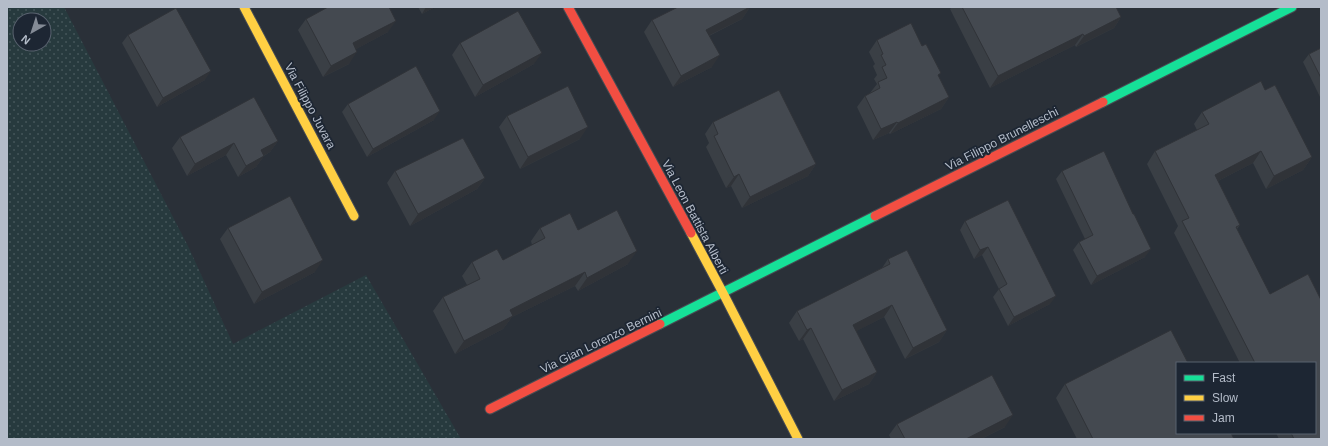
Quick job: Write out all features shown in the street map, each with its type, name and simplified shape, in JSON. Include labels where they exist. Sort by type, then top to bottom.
[{"type":"street","name":"Via Filippo Juvara","points":[[244,7],[354,216]]},
{"type":"street","name":"Via Leon Battista Alberti","points":[[568,7],[723,293],[798,439]]},
{"type":"street","name":"Via Filippo Brunelleschi","points":[[723,293],[1292,7]]},
{"type":"street","name":"Via Gian Lorenzo Bernini","points":[[490,409],[723,293]]},
{"type":"green space","points":[[7,7],[64,7],[188,246],[233,344],[366,275],[461,439],[7,439]]},
{"type":"building","points":[[328,7],[389,7],[396,21],[353,43],[357,52],[331,66],[306,19]]},
{"type":"building","points":[[678,7],[750,7],[706,30],[720,55],[681,76],[652,20]]},
{"type":"building","points":[[962,7],[1116,7],[1121,17],[998,76]]},
{"type":"building","points":[[176,8],[211,71],[163,98],[128,35]]},
{"type":"building","points":[[518,11],[542,53],[483,85],[460,43]]},
{"type":"building","points":[[911,23],[922,46],[926,44],[941,73],[938,75],[949,97],[898,123],[897,122],[881,129],[865,96],[880,88],[878,82],[887,78],[882,67],[886,65],[881,55],[883,54],[877,40]]},
{"type":"building","points":[[1321,48],[1321,78],[1309,54]]},
{"type":"building","points":[[416,66],[440,111],[373,149],[348,104]]},
{"type":"building","points":[[1261,81],[1265,90],[1275,85],[1312,157],[1274,176],[1261,151],[1215,175],[1240,225],[1236,227],[1270,294],[1308,274],[1321,300],[1321,439],[1294,439],[1292,434],[1316,434],[1316,362],[1254,362],[1182,221],[1189,218],[1155,151],[1209,124],[1202,112]]},
{"type":"building","points":[[568,86],[588,127],[528,157],[507,116]]},
{"type":"building","points":[[779,90],[816,164],[750,197],[739,174],[734,177],[714,136],[718,134],[713,122]]},
{"type":"building","points":[[254,97],[278,141],[261,150],[264,156],[246,166],[234,143],[195,164],[180,137]]},
{"type":"building","points":[[463,138],[485,178],[418,214],[395,171]]},
{"type":"building","points":[[1104,151],[1151,249],[1097,276],[1079,242],[1093,235],[1062,171]]},
{"type":"building","points":[[290,196],[323,260],[262,292],[228,228]]},
{"type":"building","points":[[1008,200],[1056,296],[1014,317],[999,289],[1007,284],[988,247],[980,250],[965,221]]},
{"type":"building","points":[[617,210],[637,251],[587,278],[585,272],[510,310],[513,316],[464,341],[443,297],[480,279],[472,262],[497,249],[503,260],[545,238],[540,228],[570,213],[578,230]]},
{"type":"building","points":[[907,250],[947,330],[913,348],[892,305],[853,325],[877,372],[842,390],[811,328],[807,330],[797,311],[890,264],[888,259]]},
{"type":"building","points":[[1171,330],[1187,362],[1176,362],[1176,434],[1232,434],[1234,439],[1093,439],[1065,384]]},
{"type":"building","points":[[992,375],[1013,415],[966,439],[905,439],[897,424]]},
{"type":"traffic: fast","points":[[1103,102],[1292,7]]},
{"type":"traffic: fast","points":[[660,324],[875,216]]},
{"type":"traffic: slow","points":[[244,7],[354,216]]},
{"type":"traffic: slow","points":[[691,233],[798,439]]},
{"type":"traffic: jam","points":[[568,7],[691,233]]},
{"type":"traffic: jam","points":[[875,216],[1103,102]]},
{"type":"traffic: jam","points":[[490,409],[660,324]]}]
